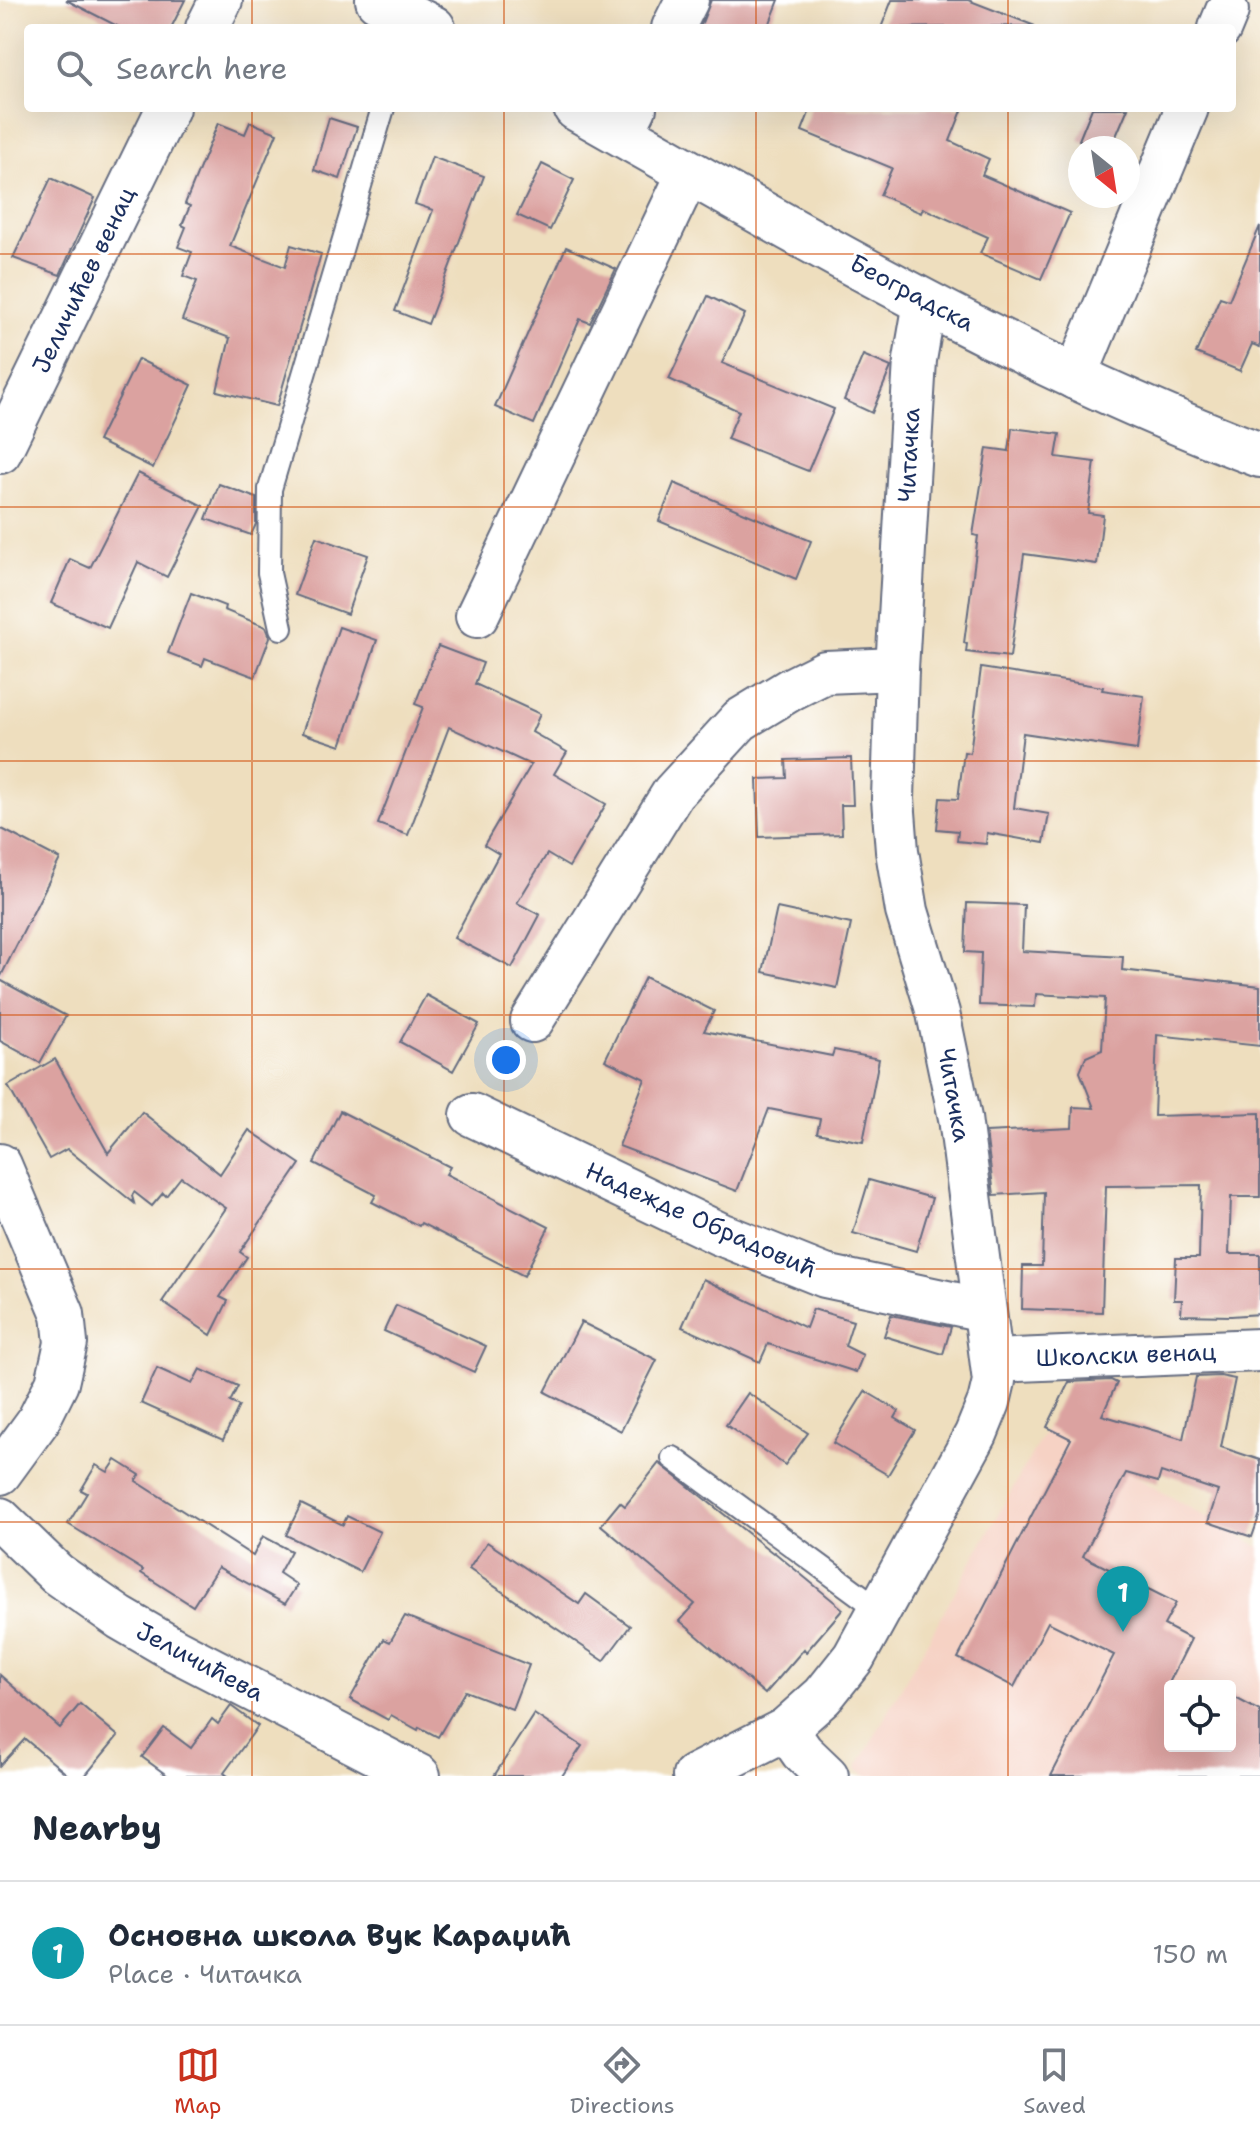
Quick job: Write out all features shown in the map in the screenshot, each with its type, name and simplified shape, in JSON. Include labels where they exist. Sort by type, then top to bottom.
[{"type":"main road","points":[[378,0],[418,24]]},
{"type":"main road","name":"Београдска","points":[[592,112],[629,121],[689,172],[925,302],[1075,378],[1260,455]]},
{"type":"street","points":[[209,24],[221,0]]},
{"type":"street","points":[[675,24],[687,0]]},
{"type":"street","name":"Јеличићев венац","points":[[0,452],[166,112]]},
{"type":"street","points":[[1075,378],[1185,112]]},
{"type":"street","points":[[477,616],[689,172]]},
{"type":"street","name":"Читачка","points":[[694,1776],[786,1729],[823,1696],[854,1657],[976,1434],[994,1381],[960,1118],[938,1013],[907,911],[897,851],[893,799],[897,669],[915,360],[925,302]]},
{"type":"street","points":[[532,1021],[673,793],[740,720],[825,672],[897,669]]},
{"type":"street","name":"Надежде Обрадовић","points":[[472,1115],[720,1234],[825,1276],[984,1310]]},
{"type":"street","points":[[0,1165],[63,1314],[66,1343],[57,1383],[38,1421],[0,1473]]},
{"type":"street","name":"Школски венац","points":[[992,1361],[1260,1350]]},
{"type":"street","name":"Јеличићева","points":[[0,1519],[57,1574],[120,1618],[188,1657],[419,1776]]},
{"type":"street","points":[[786,1729],[802,1752],[827,1776]]},
{"type":"lane","points":[[281,628],[269,573],[270,489],[382,112]]},
{"type":"lane","points":[[673,1458],[880,1610]]},
{"type":"shaded area","points":[[1047,1427],[1260,1547],[1260,1776],[867,1776],[856,1769]]},
{"type":"building","points":[[66,0],[185,0],[173,24],[113,24]]},
{"type":"building","points":[[711,0],[779,0],[770,24],[702,24]]},
{"type":"building","points":[[892,0],[968,0],[1030,24],[883,24]]},
{"type":"building","points":[[809,112],[961,112],[950,141],[989,159],[982,175],[1070,213],[1041,279],[980,253],[988,237],[923,208],[921,213],[880,195],[892,168],[802,131]]},
{"type":"building","points":[[1090,112],[1126,112],[1116,136],[1081,136]]},
{"type":"building","points":[[329,118],[357,127],[340,179],[314,170]]},
{"type":"building","points":[[250,122],[277,133],[230,246],[285,267],[291,245],[321,254],[277,406],[217,391],[230,338],[182,320],[197,281],[183,276],[192,252],[178,247],[190,206],[185,204],[218,123],[245,134]]},
{"type":"building","points":[[432,157],[484,176],[428,324],[395,311],[433,210],[415,204]]},
{"type":"building","points":[[542,164],[574,180],[550,230],[517,215]]},
{"type":"building","points":[[51,178],[95,198],[60,275],[13,258]]},
{"type":"building","points":[[1260,226],[1260,347],[1252,344],[1240,371],[1196,353],[1220,297],[1229,300]]},
{"type":"building","points":[[566,247],[616,269],[590,323],[580,319],[534,424],[495,407]]},
{"type":"building","points":[[708,296],[745,314],[722,363],[834,409],[808,471],[727,439],[739,411],[669,379]]},
{"type":"building","points":[[863,355],[891,367],[872,413],[844,400]]},
{"type":"building","points":[[138,359],[192,385],[153,468],[98,441]]},
{"type":"building","points":[[1012,428],[1060,434],[1056,457],[1095,462],[1088,513],[1103,515],[1097,564],[1024,554],[1010,657],[966,652],[967,644],[964,643],[978,536],[973,535],[987,448],[1009,451]]},
{"type":"building","points":[[138,473],[203,506],[167,577],[138,562],[108,628],[51,603],[70,559],[90,568]]},
{"type":"building","points":[[674,483],[811,541],[796,579],[659,521]]},
{"type":"building","points":[[219,484],[256,498],[256,524],[251,535],[206,519]]},
{"type":"building","points":[[316,537],[368,555],[347,614],[295,595]]},
{"type":"building","points":[[191,593],[266,627],[270,637],[255,677],[205,658],[202,666],[168,653]]},
{"type":"building","points":[[339,627],[377,640],[341,746],[302,733]]},
{"type":"building","points":[[438,646],[483,663],[475,684],[540,714],[532,732],[567,752],[554,774],[606,804],[569,867],[547,854],[517,903],[540,915],[512,968],[454,938],[499,854],[484,845],[531,765],[449,727],[408,835],[378,824],[423,707],[415,704]]},
{"type":"building","points":[[981,668],[1144,696],[1137,750],[1023,733],[1014,808],[1049,814],[1044,843],[987,833],[986,844],[957,841],[958,831],[937,829],[940,798],[958,799],[964,752],[970,753]]},
{"type":"building","points":[[851,758],[853,805],[841,805],[842,834],[759,837],[757,779],[787,778],[786,760]]},
{"type":"building","points":[[0,828],[60,859],[0,978]]},
{"type":"building","points":[[967,903],[1024,905],[1022,951],[1123,957],[1122,970],[1260,986],[1260,1046],[1157,1035],[1154,1116],[1260,1113],[1260,1197],[1231,1197],[1229,1254],[1260,1254],[1260,1314],[1181,1315],[1182,1300],[1174,1300],[1176,1258],[1199,1258],[1201,1185],[1106,1186],[1102,1312],[1022,1309],[1023,1266],[1042,1266],[1044,1192],[994,1195],[986,1132],[1072,1128],[1073,1107],[1094,1108],[1080,1072],[1086,1057],[1102,1050],[1105,998],[1036,994],[1035,1007],[979,1005],[981,953],[965,952]]},
{"type":"building","points":[[777,908],[851,924],[837,988],[763,972]]},
{"type":"building","points":[[645,977],[714,1011],[704,1031],[832,1056],[834,1050],[879,1059],[863,1142],[817,1133],[820,1119],[769,1109],[737,1191],[619,1146],[645,1079],[605,1060]]},
{"type":"building","points":[[0,980],[66,1016],[40,1063],[0,1041]]},
{"type":"building","points":[[426,995],[479,1024],[453,1071],[400,1042]]},
{"type":"building","points":[[55,1059],[108,1153],[142,1112],[220,1174],[249,1130],[300,1164],[240,1252],[247,1257],[220,1297],[228,1301],[211,1335],[162,1302],[226,1208],[181,1177],[166,1196],[163,1193],[152,1206],[134,1192],[134,1203],[67,1149],[49,1159],[8,1086]]},
{"type":"building","points":[[340,1111],[450,1167],[446,1174],[549,1227],[524,1276],[421,1223],[419,1226],[372,1202],[376,1195],[314,1163]]},
{"type":"building","points":[[869,1180],[932,1198],[916,1251],[853,1233]]},
{"type":"building","points":[[703,1279],[806,1328],[813,1309],[853,1321],[845,1346],[863,1355],[856,1372],[768,1344],[760,1362],[682,1327]]},
{"type":"building","points":[[396,1305],[486,1346],[474,1372],[384,1331]]},
{"type":"building","points":[[891,1315],[951,1327],[943,1354],[884,1336]]},
{"type":"building","points":[[581,1322],[657,1360],[621,1431],[545,1392]]},
{"type":"building","points":[[157,1368],[192,1384],[200,1369],[238,1386],[230,1402],[239,1406],[223,1440],[141,1403]]},
{"type":"building","points":[[1196,1377],[1235,1379],[1221,1447],[1260,1460],[1260,1514],[1252,1537],[1208,1522],[1218,1491],[1161,1472],[1158,1482],[1126,1473],[1083,1556],[1176,1603],[1164,1625],[1191,1639],[1170,1680],[1164,1680],[1164,1752],[1236,1752],[1236,1698],[1260,1711],[1260,1776],[1051,1776],[1114,1655],[1048,1622],[1014,1687],[958,1658],[1071,1439],[1047,1427],[1069,1382],[1111,1380],[1117,1383],[1102,1415],[1183,1439]]},
{"type":"building","points":[[865,1391],[899,1411],[895,1418],[915,1430],[888,1475],[833,1443]]},
{"type":"building","points":[[748,1393],[808,1433],[785,1465],[726,1425]]},
{"type":"building","points":[[116,1460],[140,1475],[136,1481],[253,1556],[263,1536],[291,1551],[279,1573],[297,1585],[285,1604],[218,1567],[193,1606],[141,1573],[143,1570],[68,1524],[87,1493],[81,1490],[96,1465],[108,1472]]},
{"type":"building","points":[[659,1463],[843,1609],[765,1694],[680,1621],[695,1604],[601,1525],[620,1502],[625,1506]]},
{"type":"building","points":[[301,1504],[343,1525],[347,1516],[380,1532],[360,1572],[286,1535]]},
{"type":"building","points":[[487,1542],[579,1604],[586,1594],[630,1626],[604,1661],[469,1569]]},
{"type":"building","points":[[405,1616],[529,1665],[512,1709],[465,1691],[438,1737],[391,1715],[388,1720],[350,1699],[384,1639],[390,1642]]},
{"type":"building","points":[[0,1675],[60,1728],[80,1704],[118,1736],[85,1776],[69,1776],[25,1739],[0,1766]]},
{"type":"building","points":[[231,1706],[258,1726],[224,1773],[228,1776],[168,1776],[142,1757],[164,1728],[191,1748],[212,1719],[218,1724]]},
{"type":"building","points":[[534,1714],[582,1746],[562,1776],[494,1776]]},
{"type":"place","name":"Основна школа Вук Караџић","points":[[1123,1632]]}]
